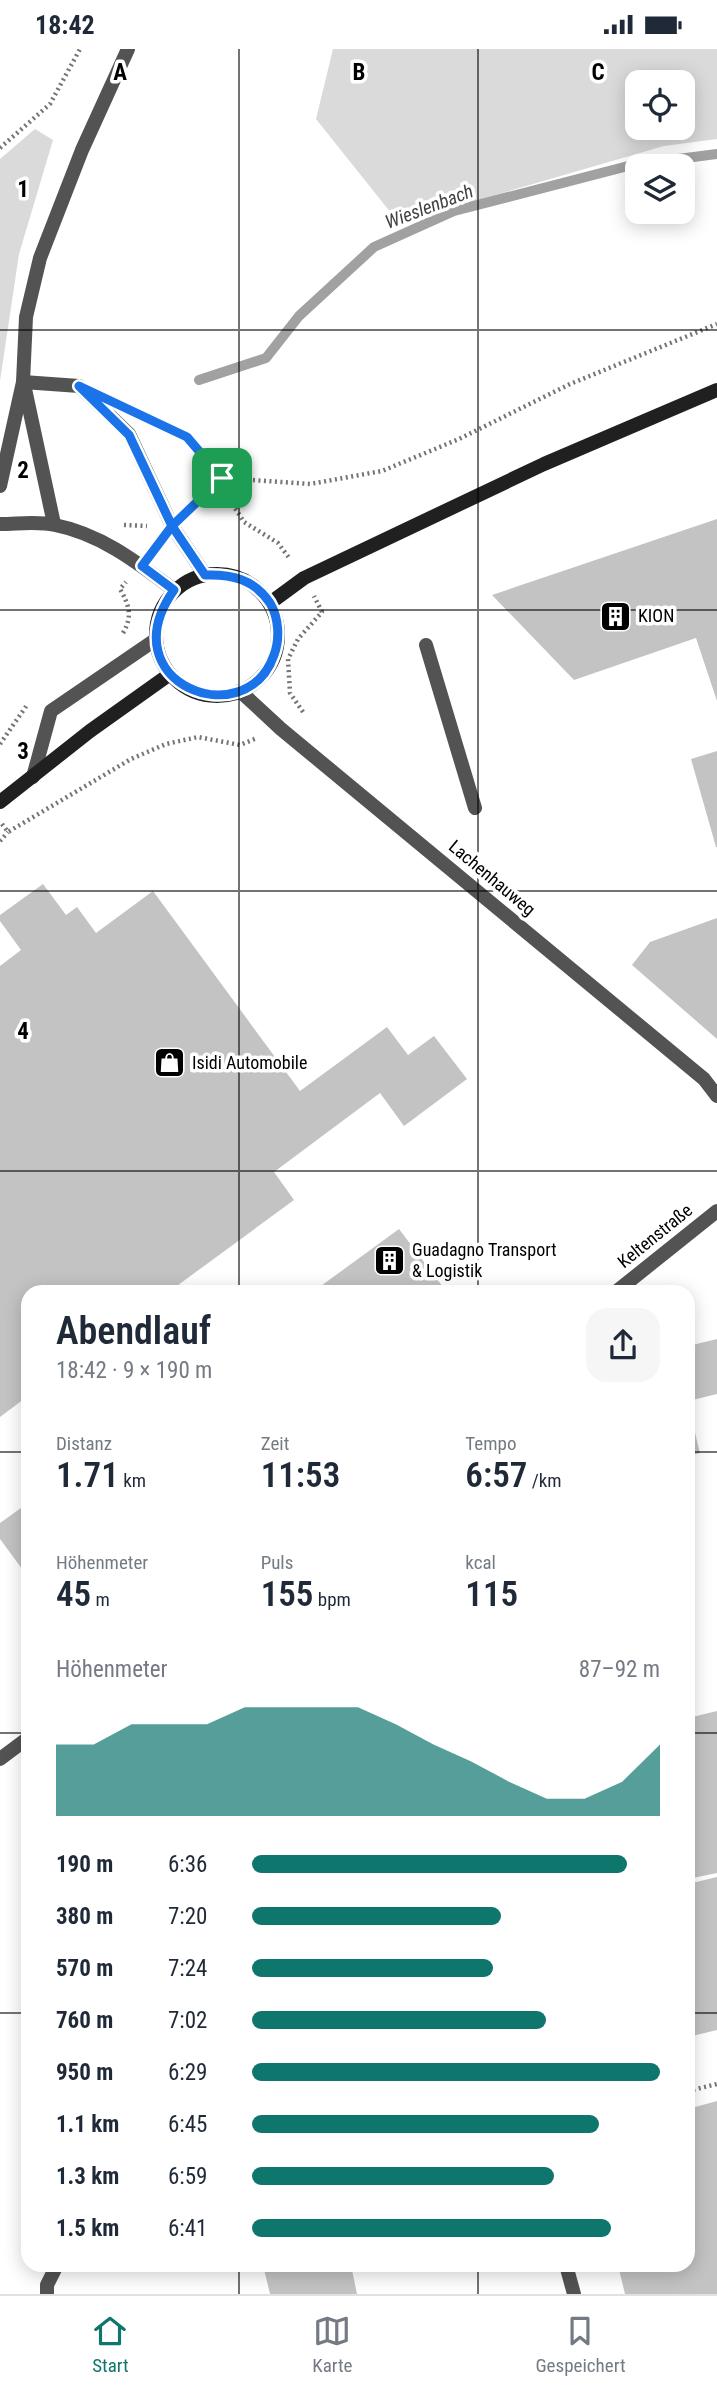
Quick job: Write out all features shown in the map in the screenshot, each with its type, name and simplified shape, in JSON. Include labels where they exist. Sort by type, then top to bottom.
[{"type":"main road","points":[[270,604],[304,578],[544,464],[717,390]]},
{"type":"main road","points":[[205,575],[228,575],[253,586],[270,604],[277,621],[278,645],[271,664],[258,681],[240,691],[213,696],[187,688],[170,674],[158,655],[156,627],[164,605],[174,590],[205,575]]},
{"type":"main road","points":[[0,803],[90,731],[170,674]]},
{"type":"street","points":[[0,486],[23,383],[26,317],[40,258],[82,150],[128,49]]},
{"type":"street","points":[[23,383],[54,524]]},
{"type":"street","points":[[23,383],[79,386],[129,435],[172,526],[205,575]]},
{"type":"street","points":[[0,524],[54,524],[124,553],[174,590]]},
{"type":"street","points":[[33,777],[51,711],[155,640]]},
{"type":"street","points":[[426,645],[475,809]]},
{"type":"street","name":"Lachenhauweg","points":[[240,691],[281,729],[704,1079],[717,1096]]},
{"type":"street","name":"Keltenstraße","points":[[624,1285],[717,1211]]},
{"type":"street","points":[[0,1759],[21,1743]]},
{"type":"street","points":[[47,2294],[47,2285],[54,2272]]},
{"type":"street","points":[[568,2272],[574,2294]]},
{"type":"path","points":[[0,148],[50,104],[80,49]]},
{"type":"path","points":[[142,415],[187,437],[222,478],[310,484],[383,471],[459,439],[570,384],[717,324]]},
{"type":"path","points":[[172,526],[222,478]]},
{"type":"path","points":[[115,639],[125,632],[130,616],[130,606],[120,589],[142,566]]},
{"type":"path","points":[[0,744],[29,702]]},
{"type":"path","points":[[0,841],[8,832],[131,759],[166,744],[198,737],[240,745],[281,729]]},
{"type":"path","points":[[0,821],[8,832]]},
{"type":"path","points":[[695,2089],[717,2084]]},
{"type":"shaded area","points":[[333,49],[717,49],[717,139],[625,154],[625,157],[399,223],[316,119]]},
{"type":"shaded area","points":[[35,129],[53,140],[19,254],[0,381],[0,159]]},
{"type":"building","name":"KION","points":[[717,519],[717,701],[696,638],[574,680],[492,595]]},
{"type":"building","points":[[717,751],[717,847],[716,847],[691,759]]},
{"type":"building","points":[[43,884],[66,915],[77,907],[96,933],[153,891],[300,1091],[387,1027],[408,1055],[434,1036],[467,1079],[404,1126],[380,1093],[274,1172],[294,1200],[178,1285],[21,1285],[21,1401],[0,1417],[0,966],[21,950],[0,921],[0,915]]},
{"type":"building","points":[[717,918],[717,1039],[632,965],[650,942]]},
{"type":"building","name":"Guadagno Transport & Logistik","points":[[399,1229],[441,1285],[322,1285]]},
{"type":"building","points":[[717,1339],[717,1394],[695,1399],[695,1344]]},
{"type":"building","points":[[695,1433],[700,1453],[695,1454]]},
{"type":"building","points":[[21,1508],[21,1568],[0,1539],[0,1523]]},
{"type":"building","points":[[717,1711],[717,1873],[695,1878],[695,1716]]},
{"type":"building","points":[[717,1877],[717,2030],[695,2035],[695,1882]]},
{"type":"building","points":[[717,2101],[717,2294],[625,2294],[620,2272],[695,2272],[695,2107]]},
{"type":"building","points":[[265,2272],[352,2272],[357,2294],[270,2294]]},
{"type":"waterway","name":"Wieslenbach","points":[[199,380],[266,358],[299,316],[374,247],[454,211],[632,165],[717,154]]},
{"type":"place","name":"KION","points":[[615,616]]},
{"type":"place","name":"Isidi Automobile","points":[[169,1063]]},
{"type":"place","name":"Guadagno Transport & Logistik","points":[[389,1260]]},
{"type":"route","points":[[222,478],[172,526],[205,575],[228,575],[253,586],[270,604],[277,621],[278,645],[271,664],[258,681],[240,691],[213,696],[187,688],[170,674],[158,655],[156,627],[164,605],[174,590],[142,566],[172,526],[129,435],[79,386],[187,437],[222,478]]}]
